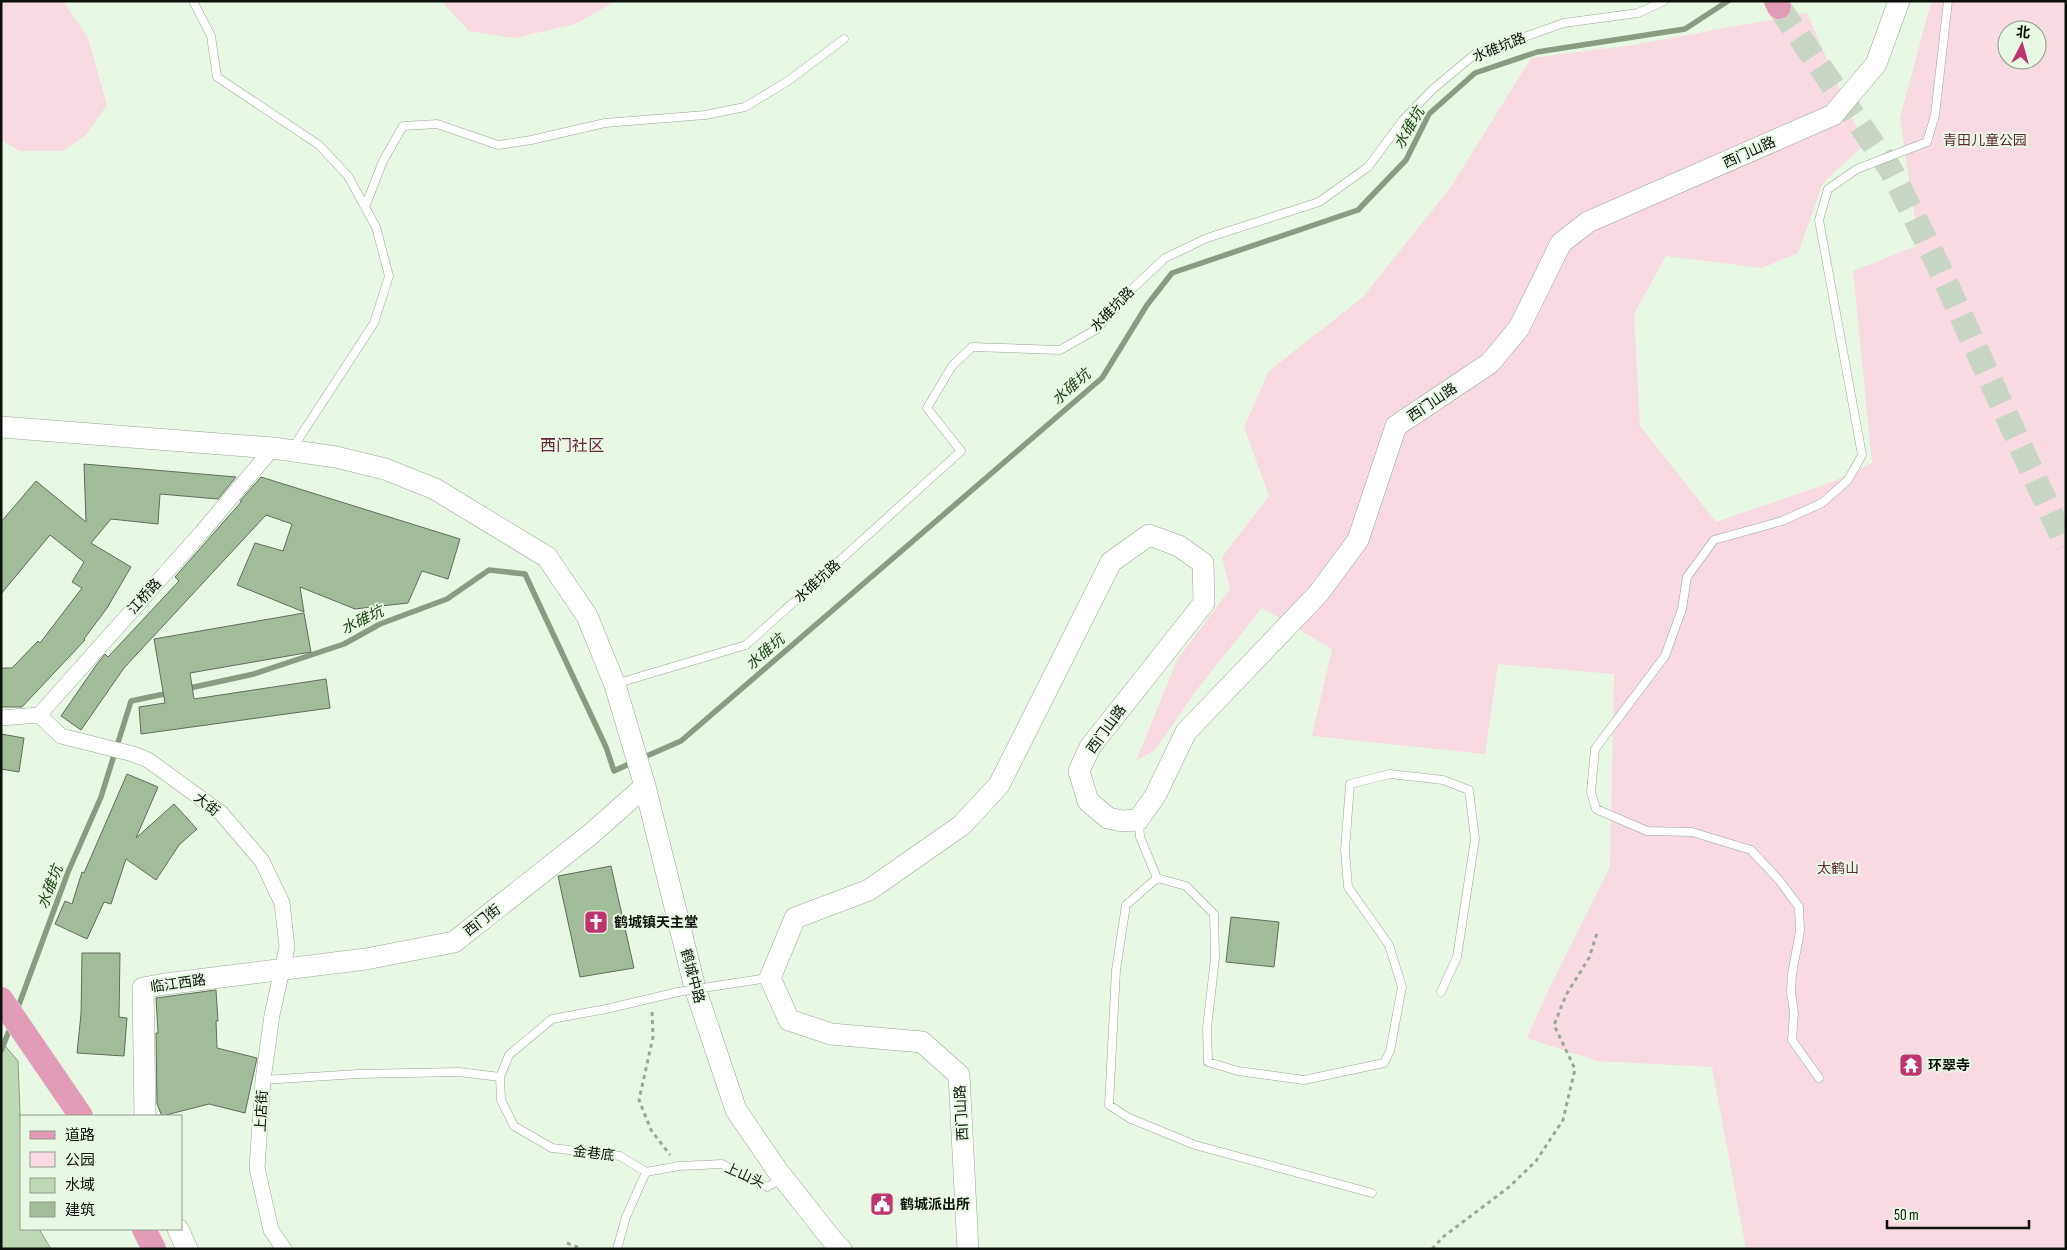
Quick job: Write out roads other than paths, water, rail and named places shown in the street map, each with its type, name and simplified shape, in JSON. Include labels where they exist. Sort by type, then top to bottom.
[{"type":"main road","points":[[1,999],[80,1115]]},
{"type":"main road","points":[[144,1230],[154,1249]]},
{"type":"street","name":"西门山路","points":[[968,1249],[959,1075],[922,1042],[831,1034],[789,1020],[770,978],[795,918],[869,890],[962,824],[999,785],[1111,562],[1149,535],[1179,546],[1203,563],[1204,603],[1090,747],[1079,771],[1088,801],[1108,818],[1122,821],[1138,820],[1155,796],[1186,732],[1318,594],[1358,540],[1396,426],[1490,363],[1519,328],[1560,243],[1588,222],[1833,115],[1876,64],[1899,1]]},
{"type":"street","name":"鹤城中路","points":[[1,427],[282,449],[336,457],[385,469],[435,489],[547,557],[587,616],[615,685],[643,779],[695,988],[736,1110],[834,1246]]},
{"type":"street","name":"江桥路","points":[[39,715],[202,532],[282,449]]},
{"type":"street","points":[[1,718],[39,715]]},
{"type":"street","name":"大街","points":[[39,715],[61,736],[133,754],[148,760],[221,813],[262,861],[282,903],[287,947],[281,970]]},
{"type":"street","name":"西门街","points":[[281,970],[366,959],[454,942],[591,834],[643,779]]},
{"type":"street","name":"上店街","points":[[281,970],[262,1080],[257,1168],[271,1230],[284,1249]]},
{"type":"street","name":"临江西路","points":[[145,1115],[143,988],[281,970]]},
{"type":"street","points":[[178,1230],[187,1249]]},
{"type":"lane","points":[[193,1],[210,36],[217,77],[319,145],[348,176],[376,227],[389,276],[374,323],[282,449]]},
{"type":"lane","name":"水碓坑路","points":[[615,685],[746,646],[961,451],[926,408],[952,366],[972,347],[1060,350],[1097,329],[1130,291],[1165,258],[1207,238],[1319,202],[1368,168],[1403,120],[1433,89],[1475,54],[1564,23],[1638,13],[1664,1]]},
{"type":"lane","points":[[1819,1078],[1792,1040],[1794,1013],[1791,983],[1800,931],[1799,907],[1780,880],[1751,850],[1692,832],[1647,831],[1596,809],[1591,792],[1595,749],[1665,656],[1682,609],[1686,577],[1714,540],[1782,521],[1822,503],[1848,480],[1862,455],[1819,220],[1828,189],[1857,169],[1927,142],[1935,115],[1948,1]]},
{"type":"lane","points":[[365,207],[383,161],[403,126],[437,124],[498,145],[531,140],[605,123],[705,115],[745,107],[788,81],[844,39]]},
{"type":"lane","points":[[1157,878],[1186,886],[1214,914],[1215,958],[1207,1028],[1208,1062],[1238,1071],[1304,1080],[1384,1063],[1390,1051],[1402,987],[1389,945],[1348,887],[1345,850],[1350,784],[1390,774],[1443,780],[1469,790],[1475,839],[1457,957],[1441,992]]},
{"type":"lane","points":[[1138,820],[1140,838],[1157,878]]},
{"type":"lane","points":[[1157,878],[1126,905],[1116,970],[1109,1106],[1129,1118],[1195,1145],[1372,1193]]},
{"type":"lane","points":[[262,1080],[358,1074],[459,1072],[500,1078],[509,1055],[552,1019],[678,992],[770,978]]},
{"type":"lane","name":"金巷底","points":[[500,1078],[500,1100],[514,1126],[552,1148],[620,1156],[646,1172]]},
{"type":"lane","name":"上山头","points":[[646,1172],[679,1166],[722,1164],[767,1187],[784,1178]]},
{"type":"lane","points":[[617,1249],[626,1216],[646,1172]]},
{"type":"water","points":[[1,1041],[18,1061],[20,1230],[40,1230],[51,1249],[1,1249]]},
{"type":"waterway","name":"水碓坑","points":[[642,758],[681,741],[1102,378],[1147,305],[1172,273],[1358,210],[1406,160],[1429,114],[1475,73],[1537,52],[1685,29],[1728,1]]},
{"type":"waterway","name":"水碓坑","points":[[185,689],[254,674],[344,644],[380,624],[447,599],[489,570],[525,574],[606,747],[614,771],[633,762]]},
{"type":"waterway","name":"水碓坑","points":[[17,1010],[68,872],[101,797],[131,701],[169,693]]},
{"type":"waterway","name":"水碓坑","points":[[1,1051],[11,1026]]},
{"type":"tunnel","points":[[1779,7],[1891,170],[1938,265],[2066,546]]},
{"type":"place","name":"鹤城镇天主堂","points":[[596,922]]},
{"type":"place","name":"环翠寺","points":[[1911,1065]]},
{"type":"place","name":"鹤城派出所","points":[[882,1204]]},
{"type":"district","name":"西门社区","points":[[572,445]]},
{"type":"park label","name":"青田儿童公园","points":[[1985,140]]},
{"type":"park label","name":"太鹤山","points":[[1838,868]]}]
